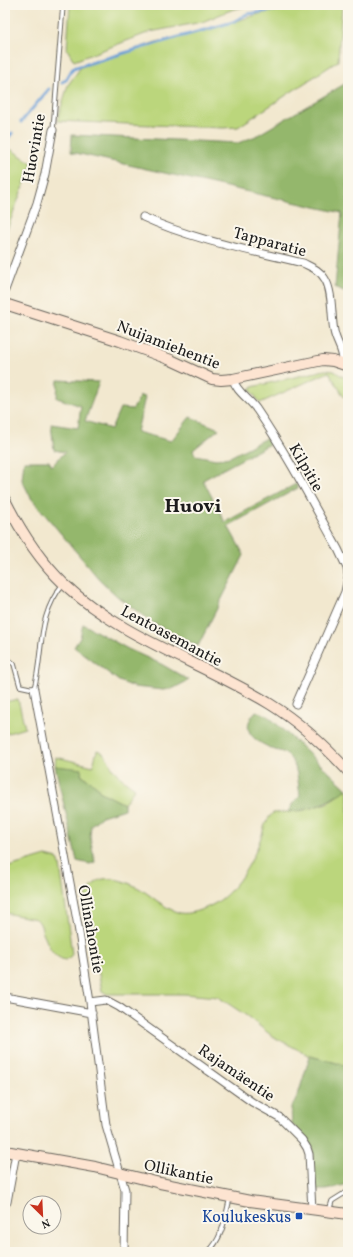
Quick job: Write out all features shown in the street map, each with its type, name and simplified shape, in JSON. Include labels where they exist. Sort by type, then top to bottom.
[{"type":"street","name":"Huovintie","points":[[5,290],[37,203],[45,174],[53,130]]},
{"type":"street","name":"Tapparatie","points":[[143,217],[167,228],[303,263],[316,269],[327,281],[334,331],[344,355],[345,364]]},
{"type":"street","name":"Nuijamiehentie","points":[[5,304],[120,341],[172,360],[212,379],[233,379],[323,360],[345,364]]},
{"type":"street","name":"Kilpitie","points":[[233,379],[234,386],[256,409],[271,432],[341,553],[347,568],[348,576],[345,592],[296,704]]},
{"type":"street","name":"Lentoasemantie","points":[[5,500],[18,525],[46,563],[64,584],[94,608],[133,633],[270,705],[313,737],[348,771]]},
{"type":"street","name":"Ollinahontie","points":[[34,689],[78,926],[92,1013],[106,1126],[125,1190],[124,1252]]},
{"type":"street","points":[[5,997],[92,1013]]},
{"type":"street","name":"Rajamäentie","points":[[90,1002],[106,1000],[118,1007],[252,1102],[279,1117],[302,1140],[307,1148],[309,1154],[312,1210]]},
{"type":"street","name":"Ollikantie","points":[[5,1151],[95,1166],[160,1183],[230,1197],[348,1214]]},
{"type":"street","points":[[7,1202],[16,1153]]},
{"type":"lane","name":"Huovintie","points":[[53,130],[63,5]]},
{"type":"lane","points":[[5,657],[14,664],[20,686],[34,689],[38,675],[43,626],[47,612],[55,594],[64,584]]},
{"type":"lane","points":[[329,1212],[332,1201],[348,1191]]},
{"type":"lane","points":[[208,1252],[218,1239],[223,1227],[230,1197]]},
{"type":"green space","points":[[70,5],[252,5],[231,10],[202,22],[150,32],[74,61],[67,49]]},
{"type":"green space","points":[[304,5],[342,5],[338,61],[238,127],[223,128],[57,121],[68,85],[81,67],[156,42],[212,29],[259,14]]},
{"type":"green space","points":[[348,82],[348,293],[335,287],[342,213],[71,152],[72,135],[238,143],[256,136]]},
{"type":"green space","points":[[5,147],[32,163],[5,235]]},
{"type":"green space","points":[[325,370],[334,371],[348,380],[348,395],[344,397],[329,372],[260,403],[250,389],[252,387]]},
{"type":"green space","points":[[58,380],[99,382],[85,421],[111,429],[120,408],[133,409],[140,396],[145,397],[137,432],[171,441],[190,417],[219,429],[193,450],[195,455],[216,459],[230,457],[266,438],[270,444],[203,480],[225,522],[296,484],[298,488],[228,526],[244,555],[198,646],[153,623],[118,597],[99,579],[31,498],[22,480],[24,461],[49,461],[52,466],[65,452],[54,450],[51,424],[78,428],[81,406],[57,398]]},
{"type":"green space","points":[[83,624],[189,680],[174,688],[163,690],[134,687],[119,681],[74,647],[80,638]]},
{"type":"green space","points":[[18,699],[25,728],[5,734],[5,702]]},
{"type":"green space","points":[[256,711],[268,716],[347,789],[313,808],[288,812],[293,803],[300,796],[295,768],[291,759],[286,754],[256,740],[252,735],[248,725]]},
{"type":"green space","points":[[97,750],[101,751],[106,756],[119,776],[135,788],[124,804],[99,791],[81,775],[55,766],[56,757],[93,766]]},
{"type":"green space","points":[[55,766],[82,769],[81,775],[97,786],[99,791],[124,804],[124,809],[102,816],[91,825],[90,837],[95,862],[90,864],[77,861]]},
{"type":"green space","points":[[347,789],[348,1066],[310,1056],[272,1036],[247,1016],[218,997],[184,994],[107,994],[102,991],[85,898],[95,883],[104,879],[120,880],[141,889],[174,911],[184,913],[201,910],[220,900],[235,886],[257,849],[266,823],[273,813],[301,811],[327,803]]},
{"type":"green space","points":[[46,856],[58,859],[60,865],[72,954],[65,960],[57,956],[51,950],[40,924],[36,919],[5,913],[5,868]]},
{"type":"green space","points":[[310,1056],[348,1066],[348,1184],[326,1190],[316,1190],[313,1175],[312,1148],[292,1124],[291,1108],[298,1095]]},
{"type":"waterway","points":[[62,82],[66,80],[73,68],[233,22],[247,14],[310,5]]},
{"type":"waterway","points":[[21,122],[49,89]]},
{"type":"waterway","points":[[5,142],[12,133]]},
{"type":"place","name":"Koulukeskus","points":[[299,1216]]},
{"type":"district","name":"Huovi","points":[[193,505]]}]
